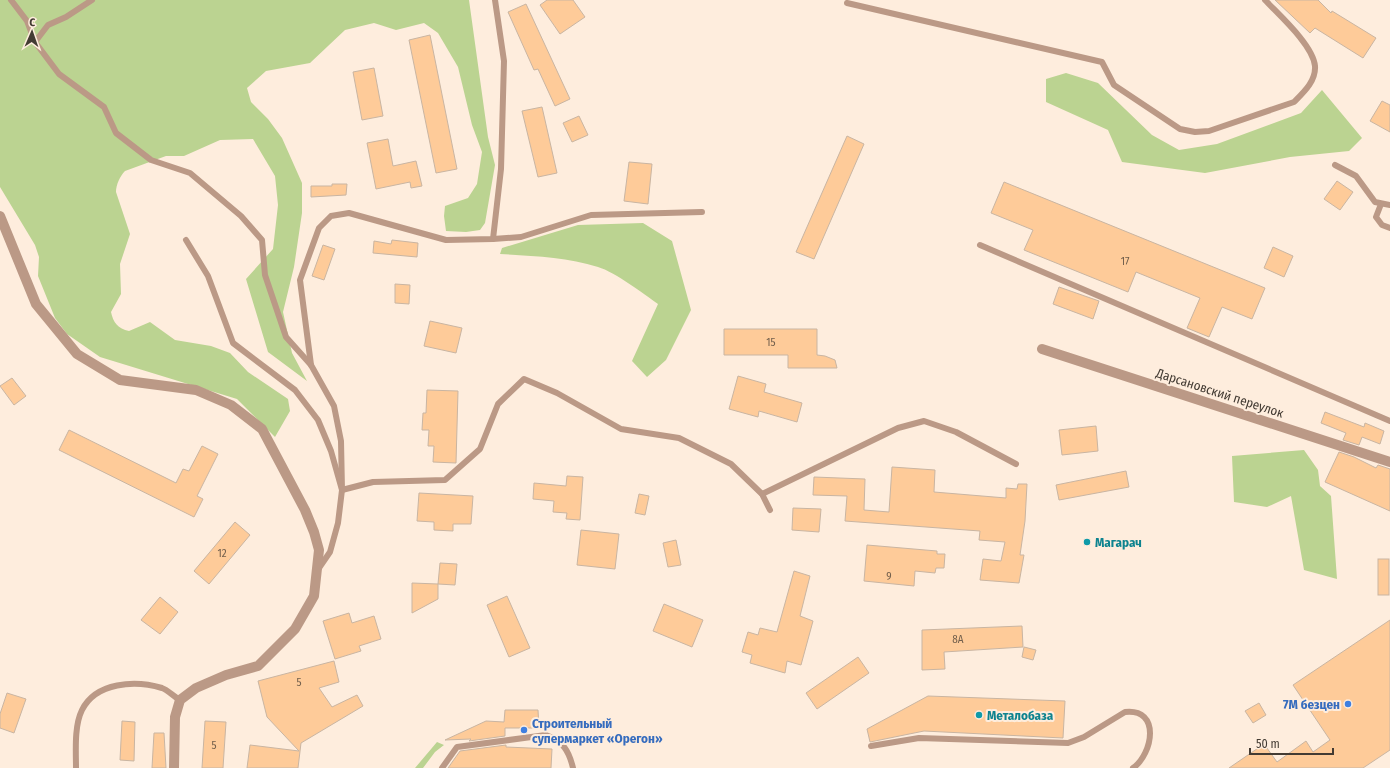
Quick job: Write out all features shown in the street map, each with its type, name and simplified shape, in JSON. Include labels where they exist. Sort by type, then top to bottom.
[{"type":"street","points":[[0,216],[36,304],[77,354],[120,380],[196,390],[231,405],[262,429],[305,510],[319,550],[314,596],[295,629],[258,666],[220,677],[196,688],[180,700],[175,718],[174,768]]},
{"type":"street","name":"Дарсановский переулок","points":[[1042,349],[1390,462]]},
{"type":"lane","points":[[11,0],[27,21],[35,42],[59,74],[104,107],[116,133],[151,160],[190,172],[241,216],[262,240],[266,275],[286,337],[310,365],[334,406],[341,441],[342,490],[338,523],[330,552],[317,570]]},
{"type":"lane","points":[[35,42],[48,25],[66,17],[92,0]]},
{"type":"lane","points":[[494,240],[501,169],[504,61],[495,0]]},
{"type":"lane","points":[[847,3],[1102,62],[1114,85],[1180,129],[1195,132],[1209,131],[1294,102],[1305,92],[1312,78],[1315,65],[1310,52],[1300,38],[1265,0]]},
{"type":"lane","points":[[1335,165],[1356,176],[1375,202],[1390,205]]},
{"type":"lane","points":[[1381,204],[1376,217],[1382,224],[1390,228]]},
{"type":"lane","points":[[310,365],[300,280],[319,228],[332,216],[349,214],[446,240],[494,240],[521,237],[591,215],[702,212]]},
{"type":"lane","points":[[186,240],[208,276],[233,343],[295,390],[318,420],[331,451],[342,490]]},
{"type":"lane","points":[[980,245],[1390,420]]},
{"type":"lane","points":[[342,490],[373,482],[445,480],[480,449],[498,404],[524,379],[557,393],[621,429],[679,438],[730,464],[762,494],[770,510]]},
{"type":"lane","points":[[762,494],[898,428],[924,421],[956,432],[1016,464]]},
{"type":"lane","points":[[76,768],[76,739],[82,710],[96,693],[117,685],[137,684],[163,689],[180,700]]},
{"type":"lane","points":[[871,746],[918,738],[1068,743],[1084,737],[1126,712],[1133,711],[1140,714],[1147,720],[1150,726],[1150,735],[1144,756],[1133,768]]},
{"type":"lane","points":[[442,768],[457,747],[546,735],[558,739],[565,747],[573,768]]},
{"type":"green space","points":[[0,0],[469,0],[488,137],[495,165],[485,223],[480,230],[466,232],[446,231],[444,216],[445,206],[468,198],[477,184],[482,152],[472,125],[458,67],[438,33],[424,23],[396,30],[374,23],[345,30],[310,63],[266,71],[247,88],[251,102],[268,119],[282,138],[302,183],[302,213],[294,267],[283,312],[292,353],[307,381],[268,352],[246,279],[273,249],[278,205],[275,176],[253,139],[220,140],[184,156],[166,156],[125,171],[121,175],[116,189],[130,234],[120,264],[121,294],[111,312],[113,319],[119,327],[129,331],[150,322],[175,340],[211,346],[230,353],[248,372],[288,399],[290,411],[275,437],[237,399],[100,357],[67,334],[55,318],[38,276],[39,257],[35,245],[0,187]]},
{"type":"green space","points":[[1066,73],[1098,83],[1152,135],[1179,150],[1217,144],[1301,113],[1322,90],[1362,138],[1349,151],[1290,157],[1205,173],[1122,162],[1108,130],[1046,102],[1046,79]]},
{"type":"green space","points":[[643,223],[672,241],[691,310],[666,360],[647,377],[632,361],[658,304],[621,278],[598,267],[562,259],[500,254],[502,248],[578,225]]},
{"type":"green space","points":[[1304,450],[1318,470],[1320,486],[1331,496],[1337,579],[1304,570],[1291,496],[1267,507],[1234,502],[1232,456]]},
{"type":"green space","points":[[437,742],[444,745],[435,752],[423,768],[415,768]]},
{"type":"building","points":[[547,0],[573,0],[585,17],[560,34],[540,5]]},
{"type":"building","points":[[1275,0],[1318,0],[1331,13],[1332,11],[1376,38],[1363,58],[1315,28],[1310,33]]},
{"type":"building","points":[[526,4],[570,99],[555,106],[538,69],[534,70],[508,12]]},
{"type":"building","points":[[430,35],[457,169],[436,173],[409,40]]},
{"type":"building","points":[[374,68],[383,116],[362,120],[353,72]]},
{"type":"building","points":[[1382,101],[1390,105],[1390,132],[1370,121]]},
{"type":"building","points":[[542,107],[557,173],[538,177],[522,111]]},
{"type":"building","points":[[579,116],[588,135],[572,142],[563,123]]},
{"type":"building","points":[[847,136],[864,144],[814,259],[796,252]]},
{"type":"building","points":[[388,139],[393,166],[416,161],[422,186],[411,188],[410,182],[376,189],[367,143]]},
{"type":"building","points":[[629,162],[652,164],[648,204],[624,201]]},
{"type":"building","points":[[1337,181],[1353,192],[1340,210],[1324,199]]},
{"type":"building","points":[[1004,182],[1265,288],[1252,319],[1222,307],[1209,337],[1187,328],[1200,298],[1136,272],[1128,292],[1024,250],[1033,230],[991,213]]},
{"type":"building","points":[[332,184],[347,184],[346,195],[311,197],[311,186],[332,186]]},
{"type":"building","points":[[392,240],[418,243],[417,257],[373,253],[374,241],[391,244]]},
{"type":"building","points":[[323,245],[335,249],[324,280],[312,276]]},
{"type":"building","points":[[1273,247],[1293,256],[1284,277],[1264,268]]},
{"type":"building","points":[[395,284],[410,285],[409,304],[395,303]]},
{"type":"building","points":[[1059,287],[1099,301],[1093,319],[1053,304]]},
{"type":"building","points":[[430,321],[462,328],[456,353],[424,346]]},
{"type":"building","points":[[724,329],[817,329],[817,355],[835,360],[837,368],[788,368],[788,355],[724,355]]},
{"type":"building","points":[[738,376],[766,384],[764,392],[802,403],[797,422],[759,411],[758,417],[729,409]]},
{"type":"building","points":[[12,378],[26,396],[14,405],[0,386]]},
{"type":"building","points":[[427,390],[458,391],[456,463],[433,462],[434,446],[428,446],[429,430],[422,430],[423,413],[426,413]]},
{"type":"building","points":[[1325,412],[1364,427],[1365,423],[1384,431],[1380,444],[1362,437],[1359,445],[1343,440],[1346,433],[1321,423]]},
{"type":"building","points":[[1096,426],[1098,451],[1062,455],[1059,430]]},
{"type":"building","points":[[69,430],[176,483],[183,469],[189,471],[202,446],[218,454],[197,496],[203,499],[194,517],[59,450]]},
{"type":"building","points":[[1339,452],[1354,457],[1376,468],[1378,465],[1390,469],[1390,511],[1325,482]]},
{"type":"building","points":[[892,467],[935,470],[934,492],[1006,498],[1006,488],[1017,489],[1018,484],[1027,484],[1025,521],[1020,555],[1024,555],[1019,583],[980,580],[983,559],[1001,561],[1005,542],[979,540],[980,531],[845,521],[847,496],[813,495],[814,477],[865,479],[864,510],[889,512]]},
{"type":"building","points":[[1126,471],[1129,487],[1059,500],[1056,485]]},
{"type":"building","points":[[567,476],[583,477],[580,520],[566,519],[567,513],[553,512],[554,501],[533,499],[534,483],[566,486]]},
{"type":"building","points":[[419,493],[473,496],[471,524],[453,524],[453,531],[434,530],[434,522],[417,521]]},
{"type":"building","points":[[639,494],[649,496],[645,515],[635,513]]},
{"type":"building","points":[[793,508],[821,509],[819,532],[792,530]]},
{"type":"building","points":[[235,522],[250,535],[209,584],[194,571]]},
{"type":"building","points":[[581,530],[619,534],[615,569],[577,565]]},
{"type":"building","points":[[676,540],[681,565],[668,567],[663,543]]},
{"type":"building","points":[[867,545],[937,551],[937,554],[945,554],[944,568],[936,568],[935,573],[915,571],[914,586],[864,581]]},
{"type":"building","points":[[1378,559],[1389,559],[1389,595],[1378,595]]},
{"type":"building","points":[[440,563],[457,564],[455,585],[438,584]]},
{"type":"building","points":[[794,571],[810,576],[800,616],[813,621],[801,665],[787,661],[785,673],[750,663],[752,655],[742,652],[748,632],[758,635],[760,628],[777,632]]},
{"type":"building","points":[[412,583],[438,584],[438,599],[412,613]]},
{"type":"building","points":[[507,596],[530,648],[509,657],[487,605]]},
{"type":"building","points":[[160,597],[178,612],[160,634],[141,620]]},
{"type":"building","points":[[664,604],[703,620],[692,647],[653,631]]},
{"type":"building","points":[[349,613],[352,623],[374,616],[381,639],[359,646],[361,651],[335,659],[323,621]]},
{"type":"building","name":"7М безцен","points":[[1390,620],[1390,750],[1363,768],[1229,768],[1264,744],[1277,762],[1306,741],[1313,752],[1330,740],[1293,685]]},
{"type":"building","points":[[1022,626],[1023,647],[944,652],[945,669],[922,670],[922,630]]},
{"type":"building","points":[[1024,647],[1036,650],[1033,660],[1022,657]]},
{"type":"building","points":[[858,657],[869,673],[817,709],[806,693]]},
{"type":"building","points":[[334,661],[339,682],[319,688],[332,707],[357,695],[363,706],[301,743],[298,768],[247,768],[250,745],[299,751],[267,717],[258,681]]},
{"type":"building","points":[[7,693],[26,699],[14,733],[0,728],[0,714]]},
{"type":"building","name":"Металобаза","points":[[928,696],[1065,701],[1063,738],[924,731],[870,742],[867,729]]},
{"type":"building","points":[[1259,703],[1266,715],[1253,723],[1245,711]]},
{"type":"building","points":[[505,710],[538,710],[539,728],[505,728],[505,736],[469,741],[471,739],[445,740],[486,721],[504,722]]},
{"type":"building","points":[[122,721],[135,722],[134,761],[120,760]]},
{"type":"building","points":[[205,721],[226,722],[223,768],[202,768]]},
{"type":"building","points":[[154,733],[164,733],[166,768],[152,768]]},
{"type":"building","points":[[506,745],[506,747],[552,749],[551,768],[448,768],[460,751]]},
{"type":"place","name":"Магарач","points":[[1087,542]]},
{"type":"place","name":"7М безцен","points":[[1348,704]]},
{"type":"place","name":"Металобаза","points":[[979,715]]},
{"type":"place","name":"Строительный супермаркет «Орегон»","points":[[524,730]]}]
